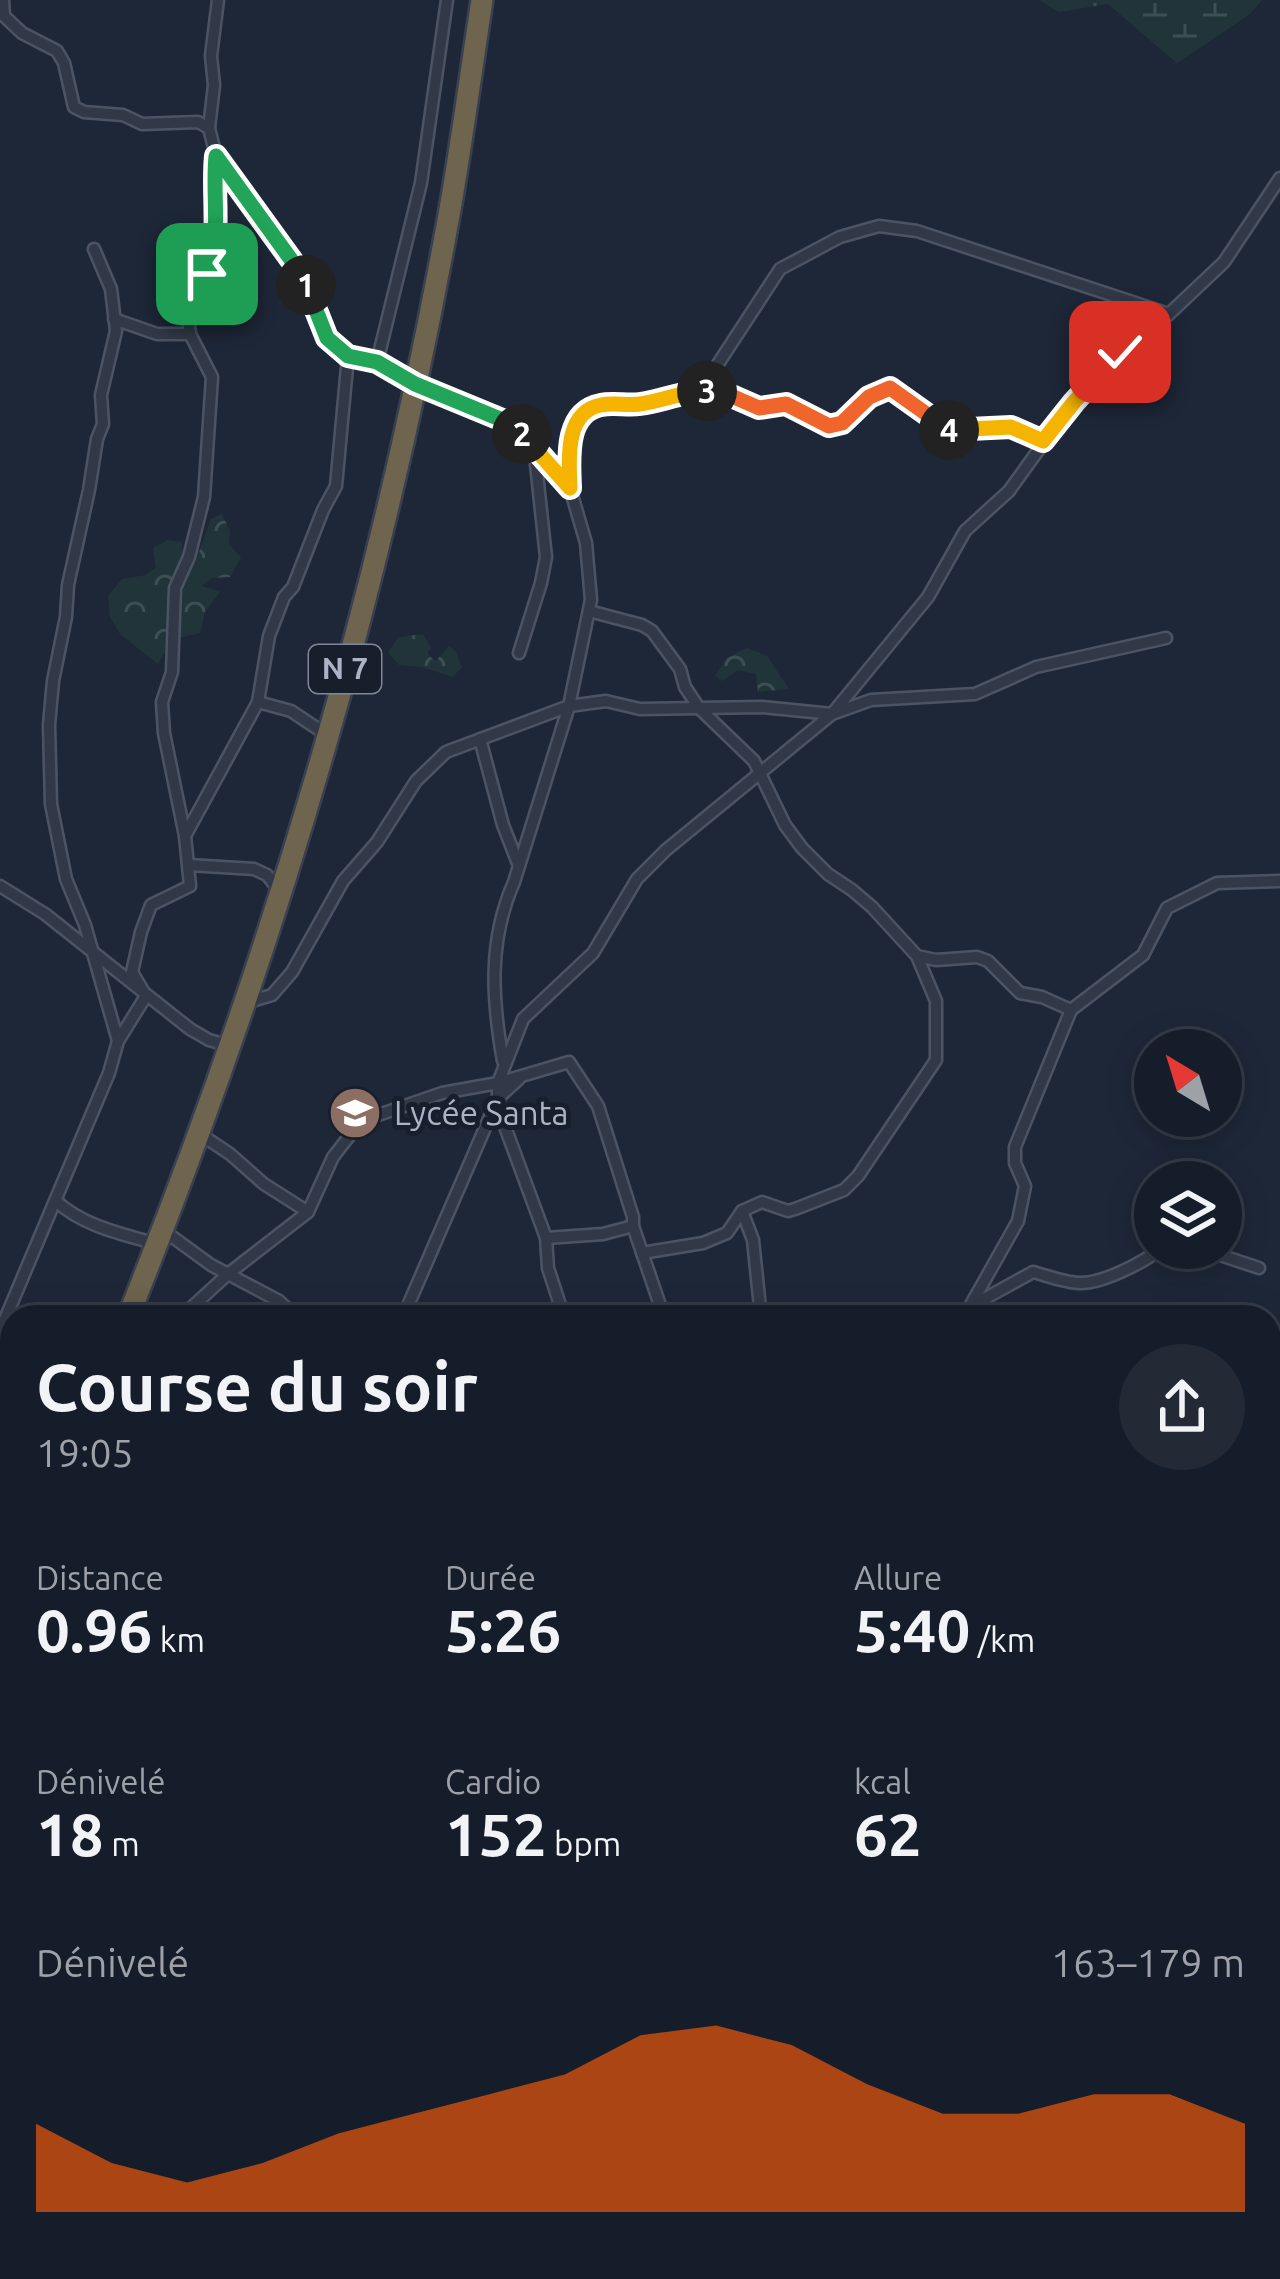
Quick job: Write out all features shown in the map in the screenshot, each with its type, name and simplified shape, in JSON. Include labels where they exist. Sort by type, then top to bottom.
[{"type":"highway","name":"N 7","points":[[133,1305],[245,1003],[327,735],[415,384],[451,200],[482,0]]},
{"type":"street","points":[[3,0],[4,16],[22,33],[58,51],[74,106],[84,112],[123,115],[142,124],[198,122],[209,128]]},
{"type":"street","points":[[146,996],[132,972],[151,905],[190,886],[162,702],[172,672],[175,588],[189,557],[204,497],[213,396],[212,377],[190,334],[188,318],[192,295],[214,260],[216,156],[209,128],[218,0]]},
{"type":"street","points":[[377,362],[421,183],[447,0]]},
{"type":"street","points":[[216,156],[300,272],[327,338],[348,356],[377,362],[415,384],[500,419],[526,437],[570,488]]},
{"type":"street","points":[[560,1305],[548,1268],[546,1238],[498,1098],[504,1064],[523,1019],[593,953],[637,879],[666,850],[832,714],[928,597],[965,531],[1009,491],[1074,402],[1120,352],[1224,262],[1280,178]]},
{"type":"street","points":[[701,390],[780,269],[840,237],[879,226],[917,231],[1169,314]]},
{"type":"street","points":[[94,249],[111,289],[116,332],[101,394],[103,424],[52,681],[51,804],[66,879],[85,925],[118,1041]]},
{"type":"street","points":[[115,320],[157,334],[190,334]]},
{"type":"street","points":[[185,836],[258,702],[269,636],[336,486],[348,356]]},
{"type":"street","points":[[504,1064],[493,1000],[503,907],[569,706],[591,600],[586,543],[570,488],[569,447],[579,417],[602,404],[638,404],[701,390],[727,394],[759,408],[786,404],[829,426],[842,423],[869,397],[890,388],[950,431],[1011,427],[1043,441]]},
{"type":"street","points":[[519,653],[546,557],[534,446]]},
{"type":"street","points":[[589,611],[652,631],[680,668],[685,687],[699,708],[754,760],[785,825],[802,848],[872,907],[916,956],[936,1001],[936,1060],[844,1190],[788,1211],[761,1202],[742,1210],[727,1233],[703,1243],[642,1253]]},
{"type":"street","points":[[245,1003],[272,995],[292,972],[343,881],[377,842],[416,781],[446,752],[569,706],[606,701],[640,709],[762,707],[832,714],[871,700],[975,694],[1036,668],[1166,638]]},
{"type":"street","points":[[258,702],[291,711],[327,735]]},
{"type":"street","points":[[480,739],[518,866]]},
{"type":"street","points":[[189,865],[254,869],[267,875],[280,891]]},
{"type":"street","points":[[970,1305],[1018,1221],[1025,1186],[1015,1163],[1015,1147],[1070,1010],[1143,956],[1167,908],[1188,895],[1217,884],[1280,881]]},
{"type":"street","points":[[0,886],[45,914],[190,1029],[230,1046]]},
{"type":"street","points":[[916,956],[988,961],[1019,993],[1070,1010]]},
{"type":"street","points":[[11,1305],[110,1073],[118,1041],[146,996]]},
{"type":"street","points":[[195,1305],[308,1212],[333,1157],[361,1121],[442,1094],[569,1062],[598,1106],[660,1305]]},
{"type":"street","points":[[408,1305],[498,1098],[524,1074]]},
{"type":"street","points":[[200,1134],[308,1212]]},
{"type":"street","points":[[56,1201],[68,1213],[101,1227],[160,1238],[284,1305]]},
{"type":"street","points":[[742,1210],[753,1240],[759,1305]]},
{"type":"street","points":[[546,1238],[603,1234],[633,1226]]},
{"type":"street","points":[[1242,1262],[1259,1268]]},
{"type":"street","points":[[977,1305],[1033,1273],[1080,1283],[1134,1265]]},
{"type":"green space","points":[[1039,0],[1262,0],[1250,14],[1177,63],[1108,4],[1059,12]]},
{"type":"green space","points":[[222,514],[230,531],[229,544],[241,558],[230,577],[211,578],[202,586],[220,592],[205,612],[200,633],[173,639],[158,664],[120,634],[110,617],[108,596],[122,579],[146,575],[156,567],[153,548],[168,540],[182,542],[182,565],[195,563],[211,519]]},
{"type":"green space","points":[[423,634],[431,648],[429,656],[436,661],[449,646],[456,652],[462,667],[453,677],[399,665],[388,652],[399,637]]},
{"type":"green space","points":[[747,648],[767,656],[789,689],[758,692],[756,674],[738,670],[722,681],[715,676],[727,658]]},
{"type":"place","name":"Lycée Santa","points":[[355,1113]]},
{"type":"route","points":[[207,274],[214,260],[216,156],[300,272],[327,338],[348,356],[377,362],[415,384],[500,419],[526,437],[570,488],[569,447],[579,417],[602,404],[638,404],[701,390],[727,394],[759,408],[786,404],[829,426],[842,423],[869,397],[890,388],[950,431],[1011,427],[1043,441],[1120,352]]}]
